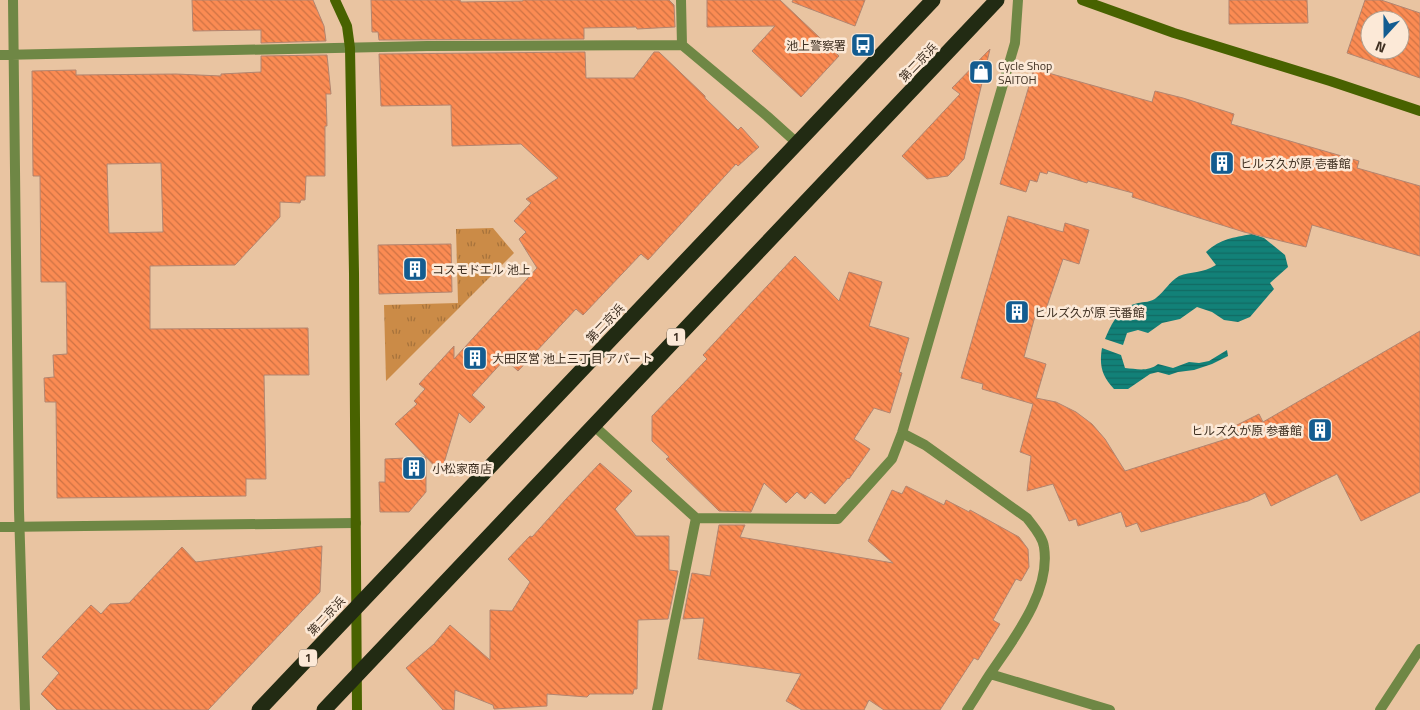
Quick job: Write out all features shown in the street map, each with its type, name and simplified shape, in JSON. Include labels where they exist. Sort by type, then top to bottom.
[{"type":"highway","name":"第二京浜","points":[[258,710],[933,0]]},
{"type":"highway","name":"第二京浜","points":[[324,710],[997,0]]},
{"type":"street","points":[[12,0],[24,710]]},
{"type":"street","points":[[335,0],[347,26],[350,48],[354,273],[357,710]]},
{"type":"street","points":[[681,0],[682,45]]},
{"type":"street","points":[[593,425],[696,518],[838,518],[892,459],[902,433],[1015,43],[1018,0]]},
{"type":"street","points":[[1082,0],[1174,33],[1420,111]]},
{"type":"street","points":[[0,55],[427,46],[682,45],[797,143]]},
{"type":"street","points":[[902,433],[925,446],[1027,518],[1044,545],[1044,576],[1040,588],[1025,620],[968,710]]},
{"type":"street","points":[[657,710],[696,518]]},
{"type":"street","points":[[0,527],[356,523]]},
{"type":"street","points":[[1380,710],[1420,649]]},
{"type":"street","points":[[990,674],[1110,710]]},
{"type":"green space","points":[[493,228],[514,253],[386,381],[384,305],[458,303],[456,229]]},
{"type":"water","points":[[1252,234],[1264,238],[1285,255],[1288,267],[1270,283],[1274,289],[1250,317],[1238,322],[1224,320],[1212,312],[1197,307],[1180,319],[1162,323],[1148,333],[1138,330],[1127,333],[1123,345],[1105,339],[1117,316],[1126,308],[1154,299],[1179,276],[1206,270],[1216,265],[1206,252],[1217,244],[1228,239]]},
{"type":"water","points":[[1102,348],[1121,355],[1125,368],[1138,369],[1154,367],[1158,364],[1173,368],[1189,362],[1209,361],[1227,350],[1228,356],[1194,370],[1169,375],[1158,372],[1150,374],[1128,389],[1114,389],[1102,370]]},
{"type":"building","points":[[192,0],[313,0],[324,26],[326,41],[261,43],[261,30],[193,31]]},
{"type":"building","points":[[371,0],[460,0],[461,2],[669,0],[674,5],[675,27],[637,29],[636,27],[584,28],[584,39],[379,40],[378,32],[372,32]]},
{"type":"building","points":[[707,0],[780,0],[839,56],[801,97],[752,51],[775,26],[707,27]]},
{"type":"building","points":[[793,0],[865,0],[855,26],[792,2]]},
{"type":"building","points":[[1229,0],[1307,0],[1308,23],[1229,24]]},
{"type":"building","points":[[1365,0],[1381,0],[1420,13],[1420,78],[1367,60],[1410,60],[1410,10],[1362,10]]},
{"type":"building","points":[[1360,15],[1360,57],[1347,53]]},
{"type":"building","points":[[990,49],[964,159],[948,176],[927,179],[902,156],[960,94],[952,88]]},
{"type":"building","points":[[585,52],[586,78],[634,78],[654,52],[659,52],[738,130],[741,127],[759,147],[738,166],[736,164],[648,260],[641,254],[583,315],[576,309],[518,371],[505,359],[472,395],[485,407],[470,423],[459,413],[441,473],[395,424],[417,404],[414,401],[425,389],[419,384],[454,346],[454,359],[537,268],[519,239],[526,232],[514,221],[531,203],[526,199],[558,178],[521,144],[452,146],[451,105],[381,106],[379,54]]},
{"type":"building","points":[[327,55],[331,94],[326,94],[325,176],[306,176],[305,200],[301,200],[300,203],[280,202],[280,217],[235,265],[150,266],[150,329],[308,328],[309,375],[264,375],[266,479],[246,479],[246,496],[57,498],[56,402],[45,402],[44,378],[54,377],[53,355],[67,354],[66,282],[41,282],[40,176],[33,176],[32,71],[76,70],[76,75],[176,74],[221,76],[221,74],[261,72],[261,56]],"holes":[[[161,163],[163,232],[109,233],[107,164]]]},
{"type":"building","name":"ヒルズ久が原 壱番館","points":[[1034,69],[1152,102],[1155,91],[1183,98],[1234,114],[1231,124],[1359,161],[1357,168],[1420,186],[1420,256],[1312,225],[1306,247],[1244,232],[1132,197],[1133,193],[1088,181],[1087,183],[1048,171],[1047,174],[1040,172],[1037,182],[1030,180],[1026,192],[1000,184]]},
{"type":"building","points":[[1008,216],[1063,232],[1065,223],[1089,230],[1079,264],[1063,259],[1043,318],[1035,316],[1024,357],[1046,364],[1036,398],[1056,402],[1076,412],[1092,424],[1105,439],[1125,471],[1239,435],[1235,426],[1259,414],[1263,422],[1420,331],[1420,492],[1361,521],[1337,474],[1271,506],[1265,493],[1248,501],[1141,532],[1137,523],[1126,527],[1121,512],[1078,526],[1076,519],[1069,521],[1053,484],[1027,491],[1031,456],[1020,452],[1033,404],[982,389],[983,384],[961,378]]},
{"type":"building","name":"コスモドエル 池上","points":[[451,244],[452,292],[379,294],[378,245]]},
{"type":"building","points":[[795,256],[839,301],[849,272],[882,282],[869,326],[909,338],[899,372],[902,373],[890,413],[874,408],[854,439],[870,449],[849,479],[825,504],[811,492],[805,499],[797,492],[786,503],[764,483],[751,512],[719,511],[666,459],[669,457],[652,441],[652,416],[707,359],[703,355]]},
{"type":"building","name":"小松家商店","points":[[426,457],[426,492],[409,512],[380,512],[379,482],[385,482],[385,459]]},
{"type":"building","points":[[600,463],[632,491],[615,509],[636,536],[669,536],[669,570],[678,571],[668,619],[638,620],[637,689],[634,689],[633,694],[590,694],[587,697],[547,694],[547,706],[494,709],[493,705],[455,690],[454,710],[443,710],[406,668],[434,644],[450,625],[490,660],[490,610],[512,611],[530,582],[508,559],[530,536],[532,537]]},
{"type":"building","points":[[906,486],[944,505],[946,500],[969,512],[970,510],[1019,537],[1028,549],[1029,567],[1021,581],[1016,579],[993,620],[1000,624],[978,660],[974,658],[940,710],[884,710],[869,700],[864,710],[802,710],[786,701],[801,674],[698,659],[704,618],[683,619],[692,573],[710,576],[719,525],[745,525],[740,537],[893,563],[868,541],[892,490],[902,494]]},
{"type":"building","points":[[322,546],[320,592],[208,710],[57,710],[41,694],[59,673],[42,657],[91,605],[101,614],[110,604],[129,603],[182,547],[196,562]]},
{"type":"place","name":"池上警察署","points":[[863,45]]},
{"type":"place","name":"Cycle Shop SAITOH","points":[[981,72]]},
{"type":"place","name":"ヒルズ久が原 壱番館","points":[[1222,163]]},
{"type":"place","name":"コスモドエル 池上","points":[[415,269]]},
{"type":"place","name":"ヒルズ久が原 弐番館","points":[[1017,312]]},
{"type":"place","name":"大田区営 池上三丁目 アパート","points":[[475,358]]},
{"type":"place","name":"ヒルズ久が原 参番館","points":[[1320,430]]},
{"type":"place","name":"小松家商店","points":[[414,468]]}]
